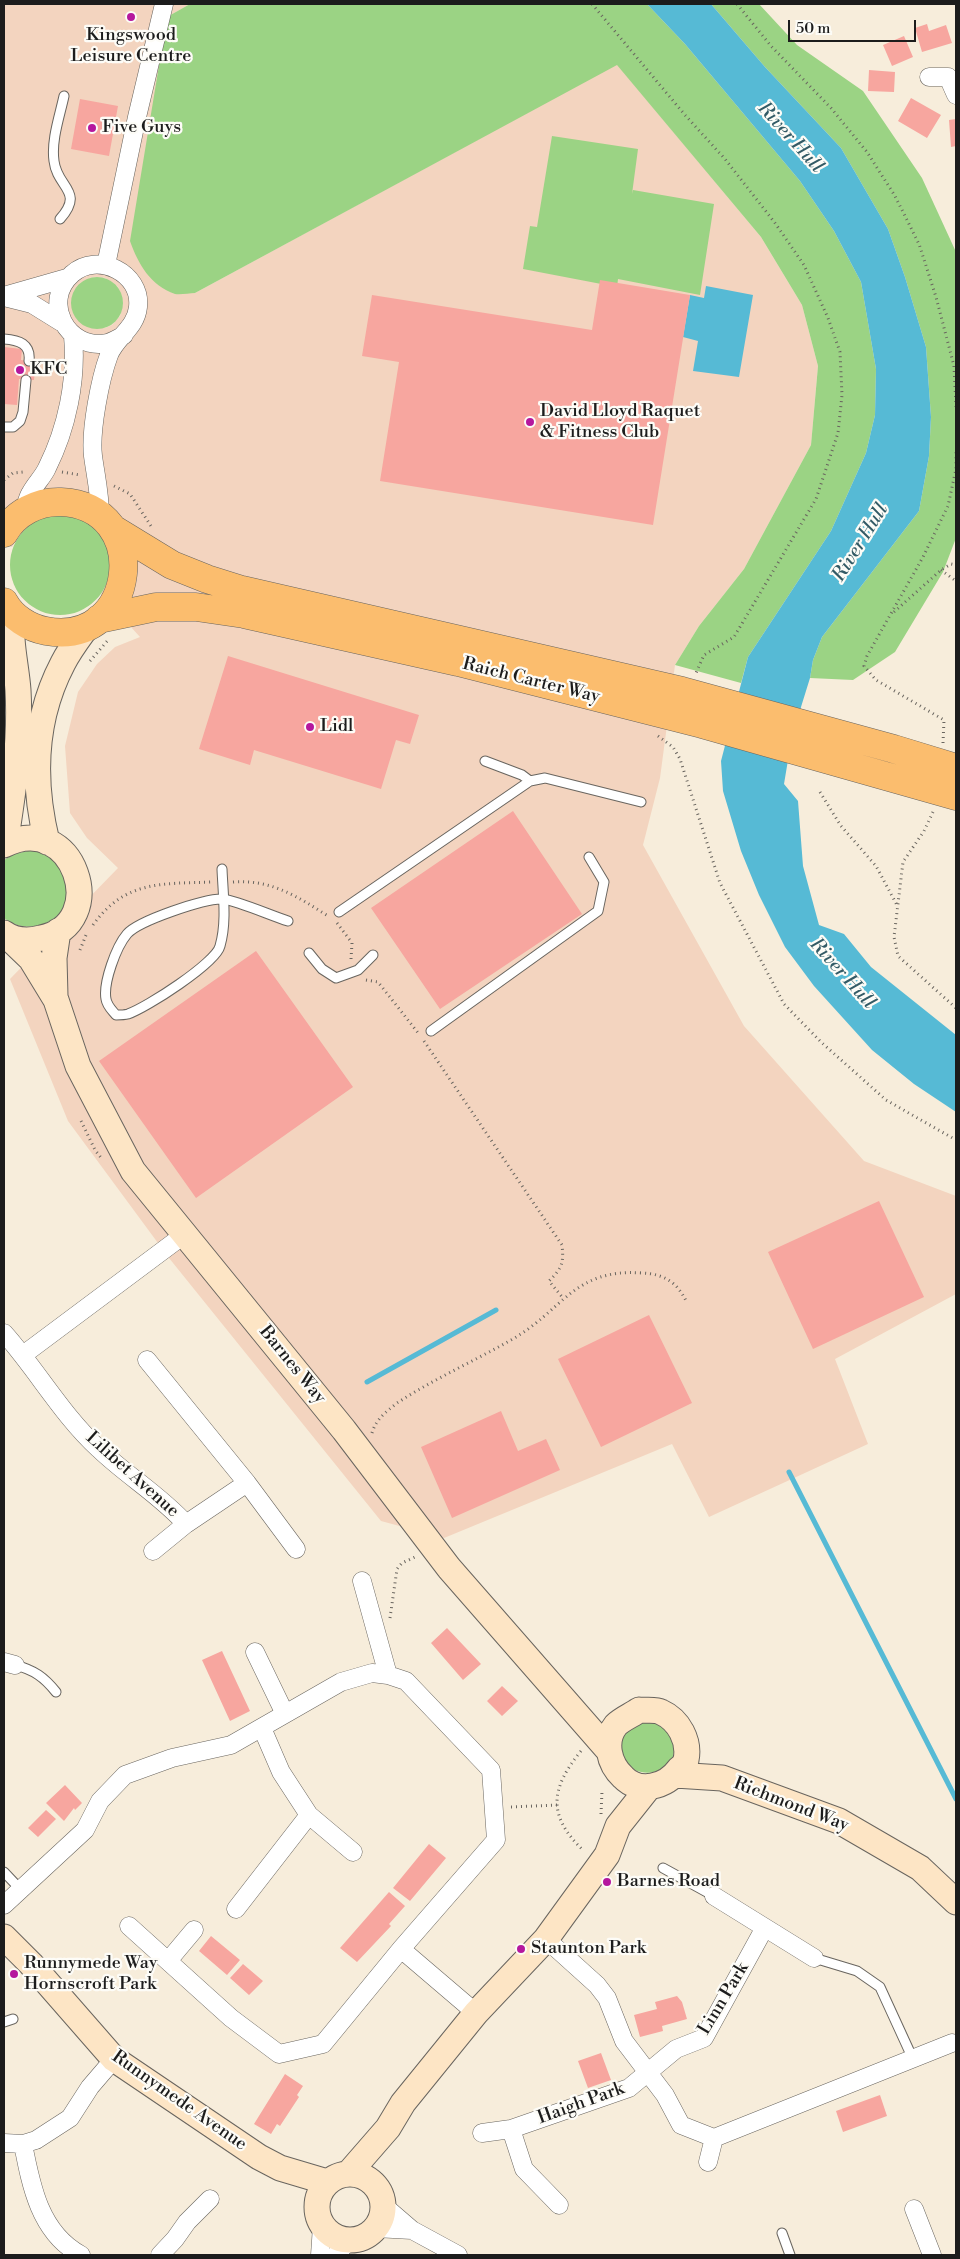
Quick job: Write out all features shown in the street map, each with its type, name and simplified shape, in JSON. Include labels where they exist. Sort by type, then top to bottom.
[{"type":"highway","name":"Raich Carter Way","points":[[12,520],[45,503],[60,502],[74,504],[172,565],[206,579],[242,590],[688,685],[894,749],[949,759]]},
{"type":"highway","points":[[99,628],[120,593],[124,577],[124,560],[121,544],[106,523]]},
{"type":"highway","name":"Raich Carter Way","points":[[6,606],[40,630],[55,633],[99,628],[156,607],[196,608],[244,614],[458,662],[702,724],[956,796]]},
{"type":"street","points":[[106,265],[137,117],[164,4]]},
{"type":"street","points":[[929,77],[952,73],[956,95]]},
{"type":"street","points":[[62,322],[58,308],[59,294],[67,278],[76,270],[90,264],[106,265],[120,270],[130,280],[137,293],[138,306],[134,322],[110,354],[101,384],[95,419],[93,454],[106,523]]},
{"type":"street","points":[[4,296],[67,278]]},
{"type":"street","points":[[4,296],[32,304],[62,322],[73,336],[90,344],[108,343],[124,335]]},
{"type":"street","points":[[12,520],[46,470],[58,443],[72,384],[73,336]]},
{"type":"street","points":[[5,934],[20,940],[33,940],[46,937],[58,931],[67,923],[74,912],[79,900],[80,884],[75,868],[59,848],[47,842],[26,838],[4,844],[11,806],[18,730],[18,692],[6,606]]},
{"type":"street","points":[[47,842],[37,790],[38,746],[44,712],[63,662],[99,628]]},
{"type":"street","name":"Barnes Way","points":[[56,1000],[54,958],[58,931]]},
{"type":"street","name":"Barnes Way","points":[[5,934],[31,959],[56,1000],[78,1066],[133,1171],[367,1460],[449,1568],[609,1751]]},
{"type":"street","points":[[23,1355],[185,1234]]},
{"type":"street","name":"Lilibet Avenue","points":[[4,1333],[61,1406],[98,1449],[168,1504],[186,1524]]},
{"type":"street","points":[[147,1360],[247,1483],[296,1550]]},
{"type":"street","name":"Lilibet Avenue","points":[[153,1551],[186,1524],[247,1483]]},
{"type":"street","points":[[362,1581],[388,1675]]},
{"type":"street","points":[[255,1652],[286,1714]]},
{"type":"street","points":[[4,1905],[84,1830],[100,1801],[125,1775],[172,1758],[230,1745],[341,1682],[372,1673],[388,1675],[406,1681],[491,1770],[496,1840],[323,2044],[278,2054],[231,2018],[129,1926]]},
{"type":"street","name":"Barnes Way","points":[[568,1705],[617,1724]]},
{"type":"street","points":[[639,1710],[660,1711],[677,1723],[686,1743],[686,1761],[675,1775],[661,1784],[649,1787],[632,1786],[613,1765],[609,1751],[610,1736],[617,1724],[639,1710]]},
{"type":"street","points":[[262,1728],[281,1772],[309,1815],[353,1852]]},
{"type":"street","name":"Richmond Way","points":[[686,1743],[722,1778]]},
{"type":"street","name":"Richmond Way","points":[[675,1775],[722,1778],[839,1821],[920,1868],[956,1902]]},
{"type":"street","points":[[320,2255],[317,2200],[320,2190],[338,2178],[388,2128],[403,2103],[476,2013],[546,1939],[607,1855],[618,1826],[622,1777]]},
{"type":"street","points":[[618,1826],[649,1787]]},
{"type":"street","points":[[236,1909],[309,1815]]},
{"type":"street","points":[[714,1896],[764,1929],[814,1958]]},
{"type":"street","name":"Linn Park","points":[[647,2072],[676,2049],[704,2038],[764,1929]]},
{"type":"street","points":[[168,1961],[194,1930]]},
{"type":"street","name":"Runnymede Avenue","points":[[4,1937],[31,1964],[114,2059],[243,2146],[280,2168],[338,2178]]},
{"type":"street","points":[[546,1939],[597,1985],[606,1998],[624,2041],[665,2095],[681,2125],[714,2138],[952,2044]]},
{"type":"street","points":[[402,1949],[476,2013]]},
{"type":"street","points":[[4,2143],[23,2144],[36,2140],[70,2118],[90,2087],[114,2059]]},
{"type":"street","name":"Haigh Park","points":[[482,2133],[511,2129],[629,2088],[647,2072]]},
{"type":"street","points":[[319,2218],[343,2248],[363,2237],[378,2207],[382,2151],[388,2128]]},
{"type":"street","points":[[511,2129],[524,2169],[559,2205]]},
{"type":"street","points":[[708,2162],[714,2138]]},
{"type":"street","points":[[23,2144],[30,2185],[42,2216],[69,2253]]},
{"type":"street","name":"Runnymede Avenue","points":[[280,2168],[319,2218]]},
{"type":"street","points":[[338,2178],[368,2179],[378,2207],[412,2230],[458,2255]]},
{"type":"street","points":[[160,2255],[187,2222],[210,2199]]},
{"type":"street","points":[[914,2208],[932,2255]]},
{"type":"lane","points":[[60,219],[70,208],[71,202],[69,192],[54,161],[58,122],[64,96]]},
{"type":"lane","points":[[4,339],[16,340],[24,344],[29,350],[28,361]]},
{"type":"lane","points":[[4,428],[13,427],[20,421],[26,380]]},
{"type":"lane","points":[[485,761],[530,781]]},
{"type":"lane","points":[[340,912],[530,781],[545,778],[641,802]]},
{"type":"lane","points":[[431,1031],[598,911],[604,882],[589,857]]},
{"type":"lane","points":[[222,869],[223,899],[223,925],[220,948],[208,962],[146,1005],[126,1015],[116,1015],[109,1007],[106,998],[106,989],[112,964],[127,934],[142,924],[206,901],[223,899],[288,922]]},
{"type":"lane","points":[[309,953],[322,969],[336,978],[358,970],[373,955]]},
{"type":"lane","points":[[10,1664],[31,1669],[45,1678],[56,1692]]},
{"type":"lane","points":[[663,1868],[714,1896]]},
{"type":"lane","points":[[4,1872],[21,1890]]},
{"type":"lane","points":[[814,1958],[857,1971],[880,1987],[913,2059]]},
{"type":"lane","points":[[4,2022],[13,2019]]},
{"type":"lane","points":[[782,2234],[790,2255]]},
{"type":"path","points":[[592,4],[685,115],[725,159],[775,224],[804,265],[828,318],[840,352],[842,396],[838,433],[816,498],[734,637],[704,656],[688,685]]},
{"type":"path","points":[[737,4],[771,46],[831,108],[867,152],[894,196],[918,244],[936,297],[954,366],[956,407]]},
{"type":"path","points":[[949,759],[944,720],[876,680],[864,666],[867,656],[923,557],[948,506],[956,469],[956,451]]},
{"type":"path","points":[[4,480],[13,474],[46,470],[97,477],[130,494],[152,527]]},
{"type":"path","points":[[891,614],[941,570],[951,564],[956,565]]},
{"type":"path","points":[[941,570],[956,580]]},
{"type":"path","points":[[63,662],[80,672],[99,628]]},
{"type":"path","points":[[657,731],[658,737],[673,747],[680,760],[720,883],[784,1004],[821,1042],[886,1100],[956,1140]]},
{"type":"path","points":[[820,792],[841,826],[876,866],[898,907]]},
{"type":"path","points":[[933,811],[924,831],[902,862],[894,937],[898,956],[956,1008]]},
{"type":"path","points":[[80,950],[85,937],[97,920],[121,896],[146,886],[264,882],[302,899],[334,920],[352,943],[350,958],[358,970],[366,980],[378,982],[431,1050],[562,1244],[564,1257],[560,1270],[549,1281],[563,1298]]},
{"type":"path","points":[[367,1460],[379,1451],[374,1447],[371,1435],[374,1425],[386,1411],[413,1392],[527,1330],[563,1298],[592,1279],[623,1271],[661,1276],[681,1290],[687,1303]]},
{"type":"path","points":[[390,1624],[396,1569],[402,1563],[418,1555]]},
{"type":"path","points":[[581,1751],[560,1781],[557,1805],[558,1816],[571,1838],[585,1852]]},
{"type":"path","points":[[493,1808],[557,1805]]},
{"type":"shaded area","points":[[4,4],[190,4],[167,17],[195,293],[617,64],[761,237],[802,305],[818,366],[811,445],[744,569],[699,626],[675,665],[660,778],[643,845],[744,1026],[864,1161],[956,1196],[956,1294],[835,1359],[868,1444],[709,1517],[672,1444],[444,1538],[381,1521],[169,1258],[68,1121],[10,979],[118,868],[87,838],[70,813],[65,746],[78,692],[97,664],[115,647],[140,637],[101,594],[109,575],[26,527],[12,547],[4,545]],"holes":[[[90,278],[105,278],[118,287],[123,302],[120,316],[112,325],[105,328],[73,313],[72,304],[73,295]]]},
{"type":"green space","points":[[190,4],[647,4],[685,44],[800,181],[834,231],[861,282],[876,369],[875,415],[866,453],[831,531],[748,657],[741,683],[675,665],[699,626],[744,569],[811,445],[818,366],[802,305],[761,237],[617,65],[195,293],[175,294],[159,286],[146,273],[130,241],[167,17]]},
{"type":"green space","points":[[711,4],[759,4],[797,45],[863,91],[922,178],[956,252],[956,538],[943,572],[895,652],[853,680],[810,678],[813,660],[822,637],[919,511],[929,456],[931,417],[926,347],[888,229],[841,148],[765,67]]},
{"type":"green space","points":[[552,136],[638,149],[632,194],[633,190],[714,204],[700,295],[618,279],[617,287],[523,269],[530,226],[537,227]]},
{"type":"green space","points":[[97,277],[107,279],[115,285],[121,293],[123,303],[121,313],[115,321],[107,327],[97,329],[87,327],[79,321],[73,313],[71,303],[73,293],[79,285],[87,279]]},
{"type":"green space","points":[[60,515],[70,516],[88,523],[102,537],[109,555],[109,575],[102,593],[88,607],[70,614],[60,615],[50,614],[32,607],[18,593],[11,575],[10,565],[11,555],[18,537],[32,523],[50,516]]},
{"type":"green space","points":[[32,850],[46,855],[57,864],[68,887],[67,899],[63,909],[47,923],[25,926],[14,924],[4,918],[4,860],[14,854]]},
{"type":"green space","points":[[647,1722],[667,1727],[674,1740],[674,1755],[668,1765],[663,1769],[650,1773],[630,1768],[625,1763],[621,1754],[622,1738],[628,1729],[635,1724]]},
{"type":"water","name":"River Hull","points":[[647,4],[711,4],[765,67],[841,148],[888,229],[926,347],[931,417],[929,456],[919,511],[822,637],[813,660],[810,678],[792,736],[784,784],[798,801],[803,866],[819,925],[844,934],[871,967],[956,1035],[956,1112],[914,1084],[872,1050],[814,986],[785,947],[759,895],[741,851],[723,791],[721,761],[748,657],[831,531],[866,453],[875,415],[876,369],[861,282],[834,231],[800,181],[685,44]]},
{"type":"water","points":[[706,286],[753,295],[739,377],[693,371],[698,341],[683,337],[690,295],[704,298]]},
{"type":"building","points":[[927,24],[929,31],[946,25],[952,43],[922,52],[915,28]]},
{"type":"building","points":[[904,36],[913,57],[892,66],[883,45]]},
{"type":"building","points":[[869,70],[895,72],[894,92],[868,91]]},
{"type":"building","points":[[911,98],[941,115],[927,138],[898,121]]},
{"type":"building","points":[[80,99],[118,106],[109,156],[71,149]]},
{"type":"building","points":[[956,119],[956,146],[951,147],[949,120]]},
{"type":"building","name":"David Lloyd Raquet & Fitness Club","points":[[600,280],[690,295],[653,525],[380,481],[399,362],[362,356],[372,295],[592,330]]},
{"type":"building","name":"KFC","points":[[4,347],[22,349],[21,360],[36,362],[34,380],[19,379],[17,405],[4,404]]},
{"type":"building","name":"Lidl","points":[[228,656],[419,715],[410,744],[396,740],[381,789],[254,750],[250,765],[199,749]]},
{"type":"building","points":[[513,811],[582,914],[440,1009],[371,908]]},
{"type":"building","points":[[256,951],[353,1087],[196,1198],[99,1061]]},
{"type":"building","points":[[879,1201],[924,1297],[813,1349],[768,1252]]},
{"type":"building","points":[[649,1315],[692,1403],[601,1447],[558,1359]]},
{"type":"building","points":[[501,1411],[518,1451],[546,1439],[560,1470],[452,1518],[421,1447]]},
{"type":"building","points":[[447,1628],[481,1664],[463,1680],[431,1643]]},
{"type":"building","points":[[222,1651],[250,1711],[230,1721],[202,1660]]},
{"type":"building","points":[[502,1686],[518,1701],[502,1716],[487,1701]]},
{"type":"building","points":[[65,1785],[82,1803],[75,1810],[74,1808],[64,1821],[46,1803]]},
{"type":"building","points":[[46,1810],[56,1819],[38,1837],[28,1828]]},
{"type":"building","points":[[429,1844],[446,1858],[410,1901],[393,1888]]},
{"type":"building","points":[[389,1892],[405,1906],[389,1924],[391,1926],[357,1962],[340,1948]]},
{"type":"building","points":[[211,1936],[240,1960],[227,1975],[199,1951]]},
{"type":"building","points":[[243,1964],[263,1981],[249,1995],[230,1978]]},
{"type":"building","points":[[677,1996],[682,2002],[687,2019],[662,2026],[663,2031],[640,2037],[634,2015],[657,2009],[655,2002]]},
{"type":"building","points":[[601,2053],[611,2080],[588,2088],[578,2061]]},
{"type":"building","points":[[285,2074],[303,2086],[297,2095],[299,2097],[280,2126],[277,2124],[271,2134],[254,2124]]},
{"type":"building","points":[[880,2095],[887,2116],[843,2132],[836,2111]]},
{"type":"waterway","points":[[367,1382],[496,1310]]},
{"type":"waterway","points":[[789,1472],[956,1799]]},
{"type":"place","name":"Kingswood Leisure Centre","points":[[131,17]]},
{"type":"place","name":"Five Guys","points":[[92,128]]},
{"type":"place","name":"KFC","points":[[20,370]]},
{"type":"place","name":"David Lloyd Raquet & Fitness Club","points":[[530,422]]},
{"type":"place","name":"Lidl","points":[[310,727]]},
{"type":"place","name":"Barnes Road","points":[[607,1882]]},
{"type":"place","name":"Staunton Park","points":[[521,1949]]},
{"type":"place","name":"Runnymede Way Hornscroft Park","points":[[14,1974]]}]
